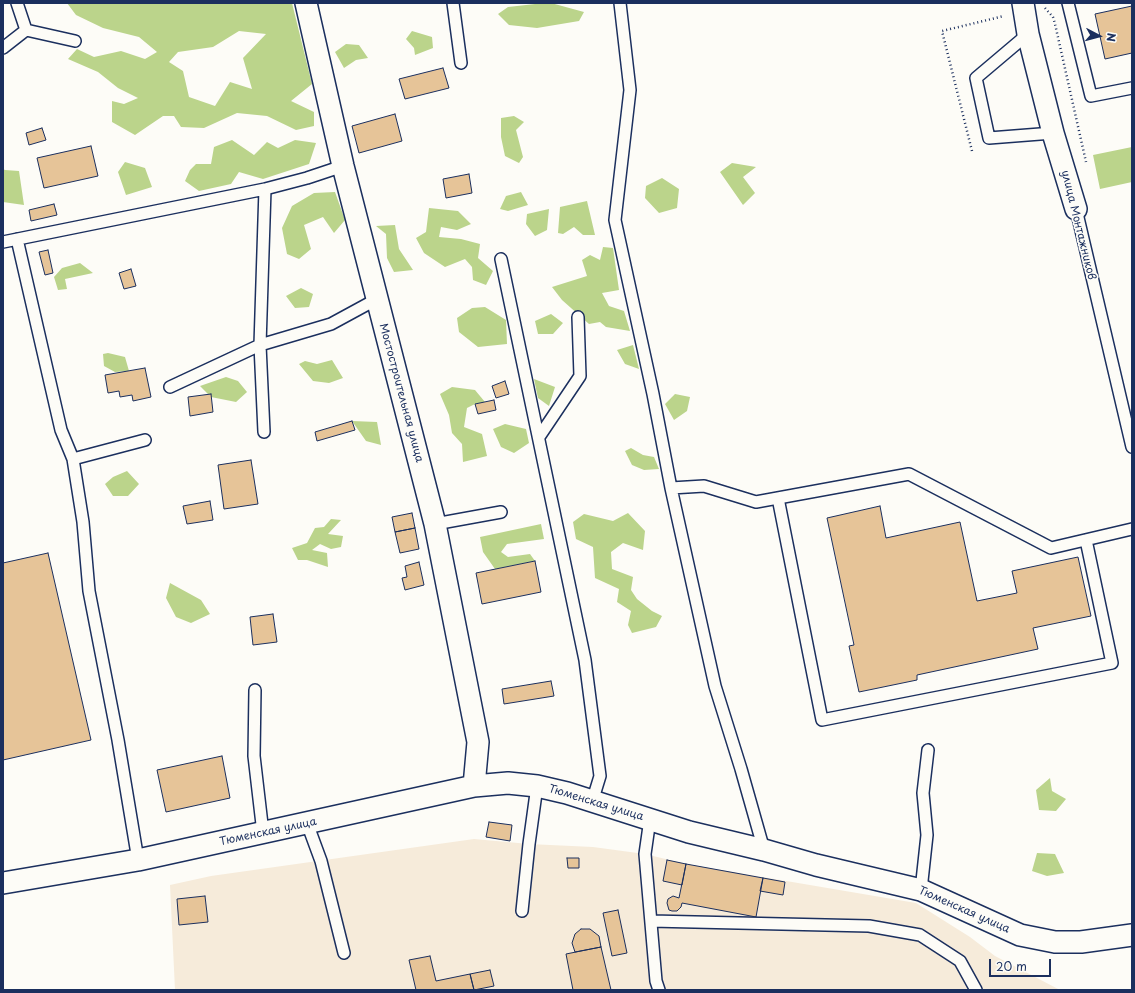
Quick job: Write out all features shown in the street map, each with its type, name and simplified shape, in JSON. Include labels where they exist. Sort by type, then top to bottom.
[{"type":"street","name":"Мостостроительная улица","points":[[306,3],[343,166],[435,524],[478,742],[474,786]]},
{"type":"street","name":"улица Монтажников","points":[[1023,3],[1028,34],[1053,133],[1076,209]]},
{"type":"street","name":"Тюменская улица","points":[[3,883],[138,860],[474,786],[508,783],[537,786],[568,793],[688,832],[921,890],[1020,935],[1055,942],[1074,942],[1132,935]]},
{"type":"lane","points":[[17,3],[26,30]]},
{"type":"lane","points":[[453,3],[461,63]]},
{"type":"lane","points":[[620,3],[630,90],[615,220],[653,394],[671,488],[715,686],[764,850]]},
{"type":"lane","points":[[1068,3],[1091,96],[1132,88]]},
{"type":"lane","points":[[26,30],[75,41]]},
{"type":"lane","points":[[3,48],[26,30]]},
{"type":"lane","points":[[1028,34],[976,78],[989,138],[1053,133]]},
{"type":"lane","points":[[3,242],[265,189],[307,178],[343,166]]},
{"type":"lane","points":[[264,432],[260,345],[265,189]]},
{"type":"lane","name":"улица Монтажников","points":[[1076,209],[1132,447]]},
{"type":"lane","points":[[17,239],[61,430],[74,459],[89,591],[118,740],[138,860]]},
{"type":"lane","points":[[501,259],[585,660],[600,776],[592,802]]},
{"type":"lane","points":[[170,387],[260,345],[331,324],[377,299]]},
{"type":"lane","points":[[539,436],[580,376],[578,317]]},
{"type":"lane","points":[[74,459],[145,440]]},
{"type":"lane","points":[[671,488],[704,486],[756,502],[909,474],[1051,548],[1132,529]]},
{"type":"lane","points":[[778,498],[822,720],[1112,663],[1086,540]]},
{"type":"lane","points":[[435,524],[501,512]]},
{"type":"lane","points":[[255,690],[254,756],[263,833]]},
{"type":"lane","points":[[921,890],[928,835],[923,793],[928,750]]},
{"type":"lane","points":[[522,912],[537,786]]},
{"type":"lane","points":[[650,819],[645,854],[656,981],[659,990]]},
{"type":"lane","points":[[307,823],[321,861],[344,953]]},
{"type":"lane","points":[[651,921],[869,926],[920,935],[960,961],[976,990]]},
{"type":"shaded area","points":[[474,839],[529,844],[593,847],[645,854],[686,864],[916,903],[970,937],[995,956],[1060,990],[175,990],[170,885],[211,876]]},
{"type":"green space","points":[[67,3],[292,3],[312,84],[291,101],[314,112],[314,126],[296,130],[267,116],[237,113],[204,128],[181,127],[174,116],[163,116],[135,135],[112,122],[112,101],[124,104],[138,98],[118,88],[98,72],[68,59],[77,49],[94,57],[121,51],[145,59],[157,52],[139,37],[103,28],[76,15]],"holes":[[[239,31],[266,34],[243,58],[252,89],[230,82],[215,106],[189,97],[183,71],[169,62],[178,52],[213,47]]]},
{"type":"green space","points":[[551,3],[584,12],[579,21],[537,28],[509,25],[498,14],[508,7]]},
{"type":"green space","points":[[412,31],[432,37],[433,48],[415,55],[414,48],[406,39]]},
{"type":"green space","points":[[346,44],[359,45],[368,58],[356,60],[344,68],[335,52]]},
{"type":"green space","points":[[514,116],[524,122],[516,130],[523,157],[519,163],[505,156],[501,137],[501,118]]},
{"type":"green space","points":[[232,140],[254,155],[267,142],[278,148],[295,140],[316,143],[309,164],[263,179],[239,172],[231,184],[199,191],[185,181],[190,170],[196,164],[211,164],[214,147]]},
{"type":"green space","points":[[1132,147],[1132,182],[1100,189],[1093,155]]},
{"type":"green space","points":[[125,162],[145,168],[152,187],[126,195],[118,172]]},
{"type":"green space","points":[[732,163],[756,167],[743,177],[755,193],[743,205],[720,172]]},
{"type":"green space","points":[[3,169],[19,171],[24,205],[3,202]]},
{"type":"green space","points":[[662,178],[679,189],[677,208],[659,213],[645,198],[646,186]]},
{"type":"green space","points":[[335,192],[345,220],[334,233],[323,217],[304,225],[311,249],[299,259],[287,254],[282,228],[292,206],[314,193]]},
{"type":"green space","points":[[521,192],[528,205],[508,211],[500,209],[506,196]]},
{"type":"green space","points":[[587,201],[595,235],[583,235],[574,227],[563,234],[558,233],[560,207]]},
{"type":"green space","points":[[429,208],[458,211],[471,224],[457,230],[441,227],[439,237],[461,239],[480,244],[478,258],[493,271],[486,285],[473,280],[472,267],[465,259],[445,267],[424,253],[416,238],[426,232]]},
{"type":"green space","points":[[549,209],[547,230],[535,236],[526,224],[527,214]]},
{"type":"green space","points":[[395,225],[399,249],[413,270],[394,272],[387,258],[386,234],[376,226]]},
{"type":"green space","points":[[603,247],[613,248],[619,290],[602,293],[609,306],[624,311],[630,331],[606,327],[600,322],[589,324],[562,300],[552,287],[587,276],[582,260],[590,255],[600,260]]},
{"type":"green space","points":[[80,263],[93,273],[65,279],[67,289],[58,290],[54,277],[62,268]]},
{"type":"green space","points":[[301,288],[313,294],[309,307],[295,308],[286,296]]},
{"type":"green space","points":[[485,307],[506,320],[507,344],[478,347],[459,332],[457,318],[472,308]]},
{"type":"green space","points":[[551,314],[563,323],[553,334],[538,334],[535,321]]},
{"type":"green space","points":[[633,345],[639,369],[625,364],[617,350]]},
{"type":"green space","points":[[108,353],[125,357],[129,371],[115,372],[104,366],[103,354]]},
{"type":"green space","points":[[332,360],[343,378],[329,383],[313,381],[299,364],[305,361],[317,364]]},
{"type":"green space","points":[[226,377],[238,381],[247,392],[236,402],[211,397],[200,386]]},
{"type":"green space","points":[[534,379],[555,387],[549,406],[538,398]]},
{"type":"green space","points":[[452,387],[475,390],[485,402],[475,404],[467,408],[464,427],[482,434],[487,456],[463,462],[462,444],[452,433],[449,415],[440,394]]},
{"type":"green space","points":[[675,394],[690,397],[687,411],[674,420],[665,404]]},
{"type":"green space","points":[[352,421],[377,422],[381,445],[366,441]]},
{"type":"green space","points":[[505,424],[526,429],[529,443],[514,453],[501,447],[493,429]]},
{"type":"green space","points":[[631,448],[643,455],[654,457],[659,469],[644,470],[632,465],[625,451]]},
{"type":"green space","points":[[127,471],[139,484],[128,496],[113,496],[105,484],[113,477]]},
{"type":"green space","points":[[628,513],[645,531],[643,550],[623,543],[611,552],[612,569],[633,577],[631,590],[637,599],[652,611],[662,616],[656,627],[632,633],[628,625],[631,611],[617,602],[619,589],[595,578],[593,547],[576,539],[573,522],[584,514],[613,521]]},
{"type":"green space","points":[[331,519],[341,520],[328,534],[343,536],[341,547],[331,549],[320,544],[312,550],[327,553],[328,567],[307,560],[298,560],[292,548],[307,543],[315,528],[324,527]]},
{"type":"green space","points":[[541,524],[544,539],[507,544],[501,552],[508,557],[530,554],[535,561],[495,569],[483,552],[480,537]]},
{"type":"green space","points":[[170,583],[201,600],[210,614],[191,623],[176,617],[166,598]]},
{"type":"green space","points":[[1050,778],[1052,791],[1066,799],[1056,811],[1039,810],[1036,790]]},
{"type":"green space","points":[[1037,853],[1055,854],[1064,873],[1047,876],[1032,871]]},
{"type":"building","points":[[1132,6],[1132,53],[1105,59],[1095,14]]},
{"type":"building","points":[[443,68],[449,88],[405,99],[399,79]]},
{"type":"building","points":[[395,114],[402,141],[359,153],[352,126]]},
{"type":"building","points":[[42,128],[46,140],[29,145],[26,133]]},
{"type":"building","points":[[91,146],[98,176],[44,188],[37,158]]},
{"type":"building","points":[[469,174],[472,193],[446,198],[443,179]]},
{"type":"building","points":[[54,204],[57,215],[31,221],[29,210]]},
{"type":"building","points":[[48,250],[53,273],[45,275],[39,252]]},
{"type":"building","points":[[131,269],[136,286],[124,289],[119,273]]},
{"type":"building","points":[[145,368],[151,397],[133,401],[132,395],[120,397],[119,391],[108,393],[105,375]]},
{"type":"building","points":[[505,381],[509,394],[496,398],[492,386]]},
{"type":"building","points":[[211,394],[213,412],[190,416],[188,397]]},
{"type":"building","points":[[494,400],[496,410],[478,414],[475,404]]},
{"type":"building","points":[[352,421],[355,430],[317,441],[315,432]]},
{"type":"building","points":[[251,460],[258,504],[224,509],[218,465]]},
{"type":"building","points":[[210,501],[213,520],[187,524],[183,506]]},
{"type":"building","points":[[880,506],[886,538],[960,522],[977,601],[1017,593],[1012,571],[1078,557],[1091,616],[1033,628],[1038,649],[917,675],[917,680],[859,692],[849,646],[854,645],[827,518]]},
{"type":"building","points":[[412,513],[415,528],[395,532],[392,517]]},
{"type":"building","points":[[415,528],[419,549],[400,553],[395,532]]},
{"type":"building","points":[[48,553],[91,740],[3,760],[3,563]]},
{"type":"building","points":[[535,561],[541,592],[482,604],[476,573]]},
{"type":"building","points":[[419,562],[424,585],[405,590],[402,578],[407,577],[405,566]]},
{"type":"building","points":[[273,614],[277,642],[253,645],[250,617]]},
{"type":"building","points":[[551,681],[554,696],[504,704],[502,689]]},
{"type":"building","points":[[222,756],[230,798],[166,812],[157,770]]},
{"type":"building","points":[[489,822],[512,825],[510,841],[486,837]]},
{"type":"building","points":[[567,858],[579,858],[579,868],[568,868]]},
{"type":"building","points":[[667,860],[686,864],[682,885],[663,881]]},
{"type":"building","points":[[686,864],[763,878],[756,917],[682,903],[681,907],[677,911],[669,910],[667,903],[668,899],[673,896],[679,898]]},
{"type":"building","points":[[763,878],[785,882],[783,895],[760,891]]},
{"type":"building","points":[[205,896],[208,922],[179,925],[177,899]]},
{"type":"building","points":[[618,910],[627,953],[612,956],[603,913]]},
{"type":"building","points":[[581,929],[590,929],[599,936],[601,947],[575,952],[572,943],[575,934]]},
{"type":"building","points":[[601,947],[611,990],[573,990],[566,954]]},
{"type":"building","points":[[430,956],[436,981],[470,974],[474,990],[416,990],[409,960]]},
{"type":"building","points":[[490,970],[494,986],[474,990],[470,974]]}]
